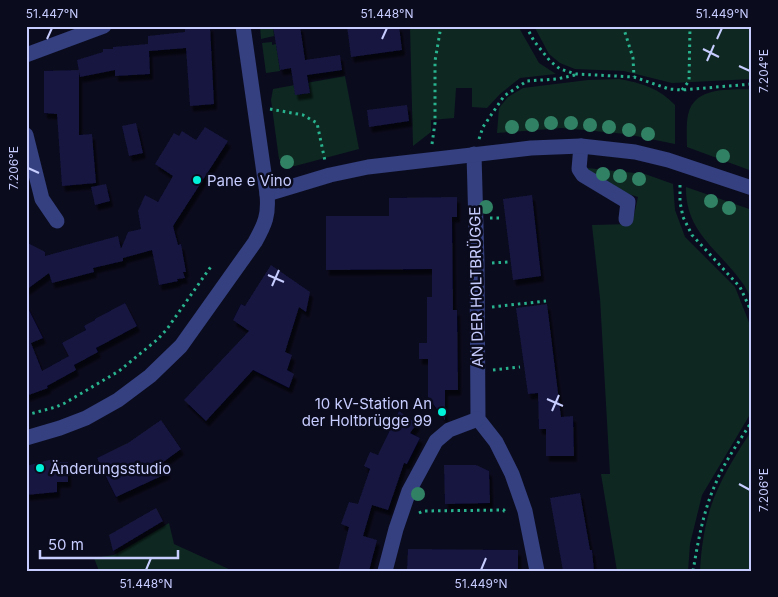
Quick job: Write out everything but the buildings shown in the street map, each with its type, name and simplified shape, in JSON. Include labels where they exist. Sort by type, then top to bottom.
[{"type":"street","points":[[26,438],[86,418],[118,400],[150,376],[181,346],[265,225],[267,194],[243,26]]},
{"type":"street","points":[[26,55],[97,27]]},
{"type":"street","points":[[26,135],[42,199],[57,221]]},
{"type":"street","points":[[267,194],[339,173],[368,167],[554,146],[581,146],[634,152],[668,160],[752,188]]},
{"type":"street","points":[[581,146],[580,169],[583,175],[628,202],[626,219]]},
{"type":"street","name":"AN DER HOLTBRÜGGE","points":[[474,154],[478,419]]},
{"type":"street","points":[[384,571],[414,480],[436,441],[449,430],[478,419],[496,442],[512,474],[525,511],[537,571]]},
{"type":"path","points":[[430,160],[435,123],[435,61],[441,26]]},
{"type":"path","points":[[526,26],[534,41],[560,70],[576,74],[634,77],[669,89],[682,90],[752,84]]},
{"type":"path","points":[[623,26],[633,58],[634,77]]},
{"type":"path","points":[[682,90],[689,81],[690,26]]},
{"type":"path","points":[[474,154],[483,127],[504,96],[527,81],[557,79],[576,74]]},
{"type":"path","points":[[254,107],[303,115],[317,123],[324,160]]},
{"type":"path","points":[[680,185],[682,217],[692,235],[740,287],[752,313]]},
{"type":"path","points":[[26,415],[56,408],[119,371],[167,329],[212,265]]},
{"type":"path","points":[[477,307],[501,307],[546,301]]},
{"type":"path","points":[[477,372],[520,367]]},
{"type":"path","points":[[693,571],[697,544],[706,508],[715,484],[733,450],[752,421]]},
{"type":"path","points":[[402,512],[413,515],[423,511],[506,511]]},
{"type":"green space","points":[[260,26],[273,26],[274,36],[261,39]]},
{"type":"green space","points":[[410,26],[518,26],[539,63],[556,74],[520,78],[500,94],[487,108],[472,107],[472,88],[456,88],[454,118],[431,120],[431,132],[413,146]]},
{"type":"green space","points":[[534,26],[752,26],[752,79],[672,83],[624,71],[575,69],[560,63],[549,54]]},
{"type":"green space","points":[[272,42],[272,45],[276,44],[280,71],[266,73],[262,43]]},
{"type":"green space","points":[[345,76],[359,149],[295,166],[288,165],[279,159],[271,100],[273,89]]},
{"type":"green space","points":[[619,79],[635,82],[656,90],[675,105],[675,144],[626,134],[562,128],[497,133],[499,108],[508,97],[523,88],[588,80]]},
{"type":"green space","points":[[752,89],[752,171],[687,147],[688,115],[697,99],[705,94],[723,90]]},
{"type":"green space","points":[[587,168],[645,174],[673,184],[675,210],[685,237],[735,287],[752,330],[752,411],[702,495],[690,544],[688,571],[617,571],[601,474],[610,474],[600,298],[592,225],[632,224],[638,197],[604,182]]},
{"type":"green space","points":[[686,187],[752,210],[752,301],[743,283],[697,228],[687,202]]},
{"type":"green space","points":[[752,430],[752,571],[700,571],[704,532],[718,488]]},
{"type":"green space","points":[[169,523],[174,544],[233,571],[99,571],[94,558],[114,555]]},
{"type":"place","name":"Pane e Vino","points":[[197,180]]},
{"type":"place","name":"10 kV-Station An der Holtbrügge 99","points":[[442,412]]},
{"type":"place","name":"Änderungsstudio","points":[[40,468]]}]
